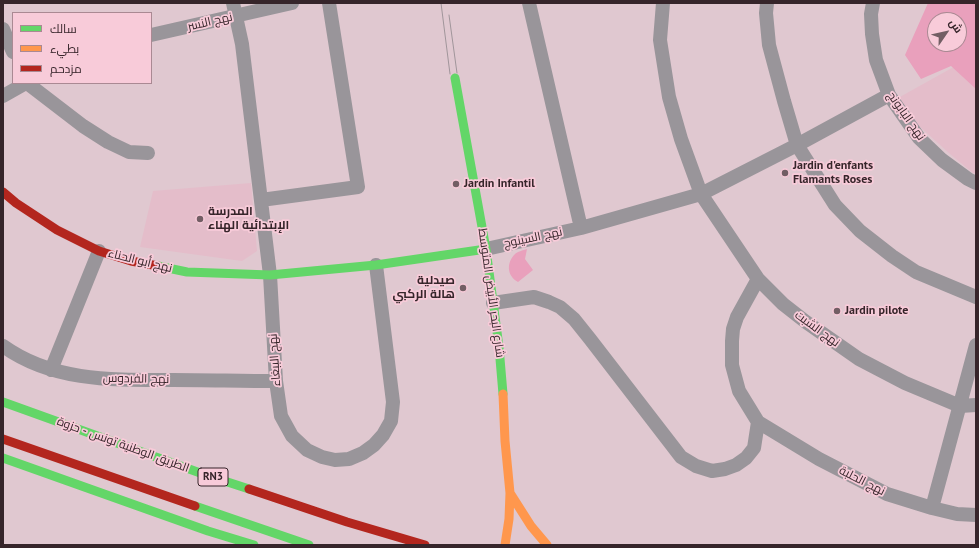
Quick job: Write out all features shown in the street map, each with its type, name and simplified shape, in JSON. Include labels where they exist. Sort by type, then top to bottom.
[{"type":"main road","name":"شارع البحر الأبيض المتوسط","points":[[454,78],[486,249],[503,390],[505,442],[510,493],[505,545]]},
{"type":"main road","name":"نهج أبو الحناء","points":[[3,192],[16,203],[57,230],[99,251],[131,261],[187,272],[270,274],[376,264],[486,249]]},
{"type":"main road","name":"الطريق الوطنية تونس - حزوة","points":[[3,402],[210,476],[348,522],[425,545]]},
{"type":"main road","points":[[3,439],[308,545]]},
{"type":"main road","points":[[3,458],[208,531],[254,545]]},
{"type":"main road","points":[[510,493],[531,526],[547,545]]},
{"type":"main road","name":"شارع البحر الأبيض المتوسط","points":[[509,510],[516,538]]},
{"type":"street","name":"نهج النسر","points":[[152,35],[235,10],[292,3]]},
{"type":"street","points":[[261,200],[358,187],[329,3]]},
{"type":"street","points":[[529,3],[581,228]]},
{"type":"street","name":"نهج الشبت","points":[[663,3],[660,40],[669,97],[681,139],[701,194],[758,279],[783,304],[800,318],[859,359],[905,383],[960,406],[976,405]]},
{"type":"street","points":[[767,3],[766,13],[769,45],[797,145],[835,205],[860,231],[892,256],[916,272],[976,297]]},
{"type":"street","name":"نهج البابونج","points":[[873,3],[871,14],[872,34],[876,60],[889,95],[919,138],[942,160],[976,183]]},
{"type":"street","name":"نهج الببغاء","points":[[235,10],[242,44],[270,274],[276,381],[281,416],[292,436],[307,450],[322,457],[335,460],[349,459],[363,453],[374,445],[383,435],[391,421],[393,402],[376,264]]},
{"type":"street","points":[[3,29],[12,50]]},
{"type":"street","points":[[3,96],[24,84]]},
{"type":"street","points":[[27,84],[83,126],[108,142],[129,152],[148,153]]},
{"type":"street","name":"نهج السينوج","points":[[486,249],[581,228],[701,194],[797,145],[889,95]]},
{"type":"street","points":[[51,370],[99,251]]},
{"type":"street","points":[[493,303],[534,297],[560,307],[574,320],[590,339],[681,457],[696,466],[712,471],[736,466],[746,458],[754,448],[758,422],[739,391],[732,365],[732,341],[733,329],[737,317],[758,279]]},
{"type":"street","points":[[932,508],[976,345]]},
{"type":"street","name":"نهج الفردوس","points":[[3,346],[23,358],[51,370],[105,380],[276,381]]},
{"type":"street","name":"نهج الحلبة","points":[[758,422],[819,459],[888,494],[957,514],[976,515]]},
{"type":"shaded area","points":[[928,3],[976,3],[976,89],[951,66],[921,79],[905,55]]},
{"type":"shaded area","points":[[959,64],[976,87],[976,174],[950,154],[918,125],[898,98]]},
{"type":"shaded area","name":"المدرسة الإبتدائية الهناء","points":[[251,183],[257,251],[242,261],[140,247],[153,191]]},
{"type":"shaded area","points":[[527,249],[525,259],[533,270],[518,282],[510,273],[510,261],[516,253]]},
{"type":"tram line","points":[[441,3],[450,74]]},
{"type":"tram line","points":[[449,15],[457,73]]},
{"type":"traffic: fast","points":[[455,78],[486,249],[499,347],[503,394]]},
{"type":"traffic: fast","points":[[158,266],[187,272],[270,275],[376,265],[486,249]]},
{"type":"traffic: fast","points":[[3,402],[249,489]]},
{"type":"traffic: fast","points":[[3,458],[208,531],[254,545]]},
{"type":"traffic: fast","points":[[195,506],[309,545]]},
{"type":"traffic: slow","points":[[503,394],[505,441],[510,493],[509,519],[505,545]]},
{"type":"traffic: slow","points":[[510,493],[531,526],[547,545]]},
{"type":"traffic: jam","points":[[3,192],[16,203],[57,230],[99,251],[131,261],[158,266]]},
{"type":"traffic: jam","points":[[3,439],[195,506]]},
{"type":"traffic: jam","points":[[249,489],[347,522],[425,545]]},
{"type":"place","name":"Jardin d'enfants Flamants Roses","points":[[785,173]]},
{"type":"place","name":"Jardin Infantil","points":[[456,184]]},
{"type":"place","name":"المدرسة الإبتدائية الهناء","points":[[200,219]]},
{"type":"place","name":"صيدلية هالة الركبي","points":[[463,288]]},
{"type":"place","name":"Jardin pilote","points":[[837,311]]}]
